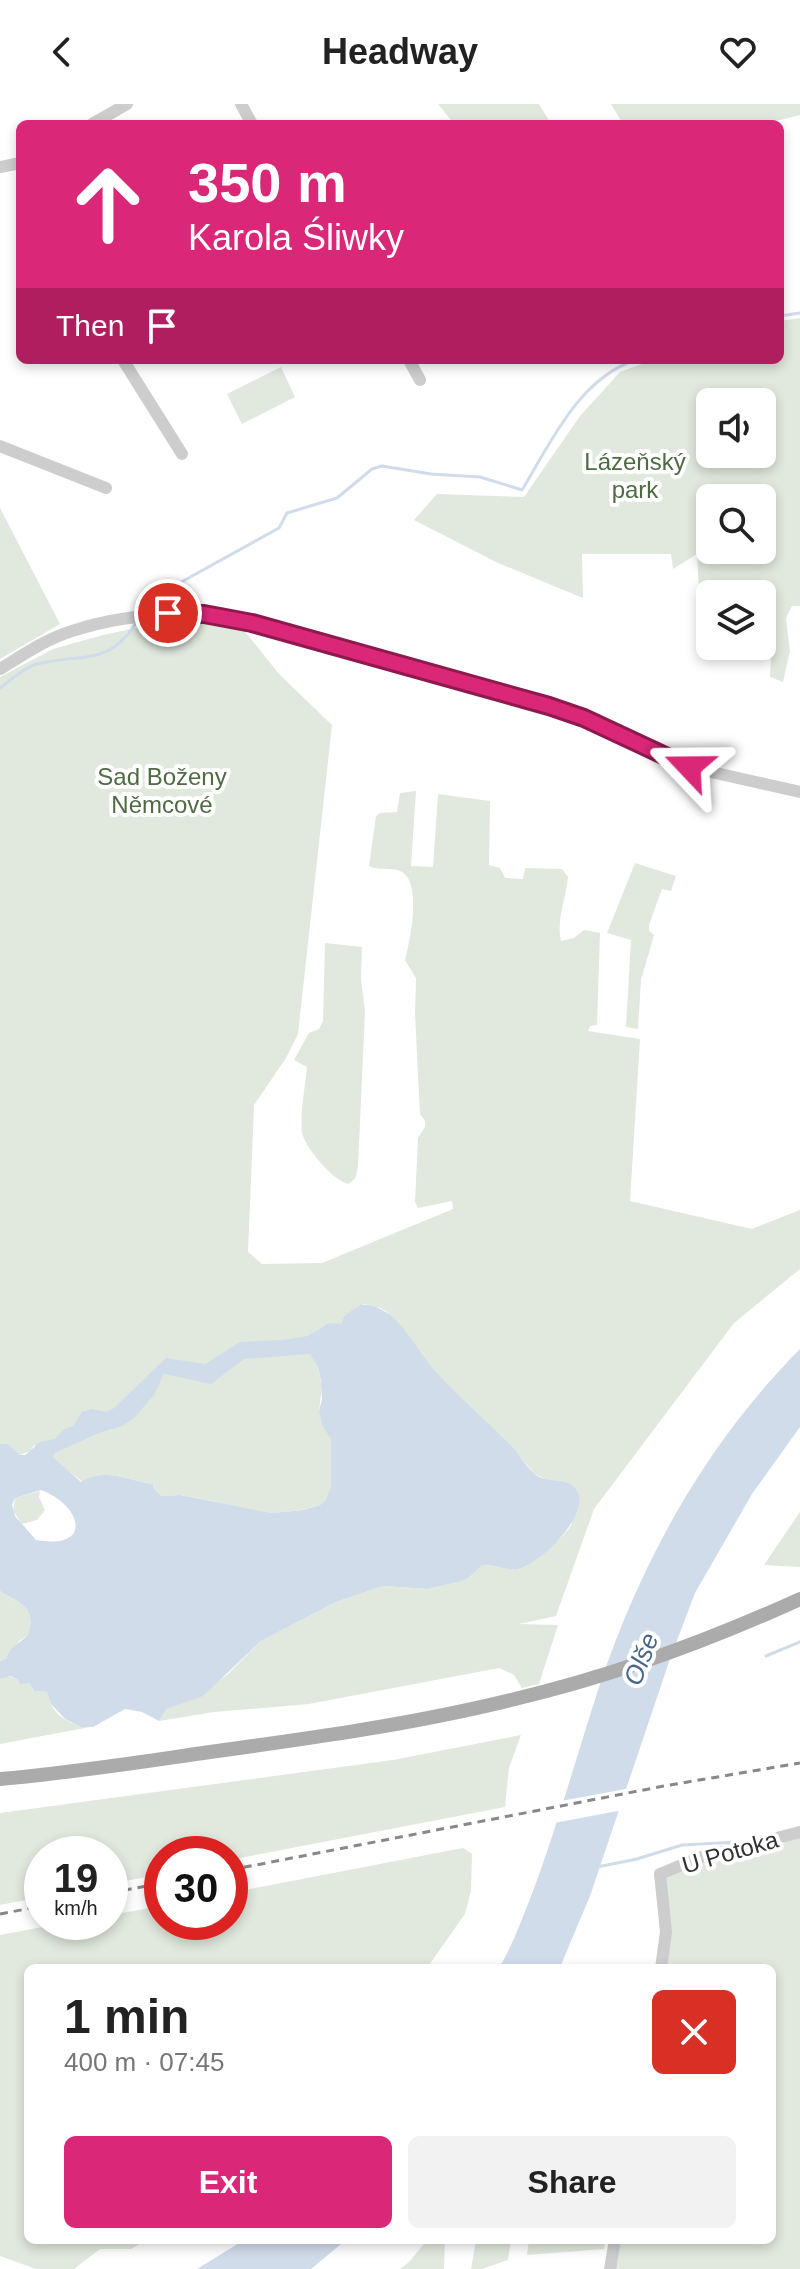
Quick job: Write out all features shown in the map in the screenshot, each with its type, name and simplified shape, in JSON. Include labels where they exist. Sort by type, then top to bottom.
[{"type":"main road","points":[[0,1782],[311,1739],[443,1716],[516,1699],[646,1661],[800,1599]]},
{"type":"street","points":[[99,120],[127,104]]},
{"type":"street","points":[[126,364],[182,454]]},
{"type":"street","points":[[411,364],[420,380]]},
{"type":"street","points":[[0,446],[106,488]]},
{"type":"street","points":[[0,669],[40,644],[71,631],[168,613],[204,614],[241,620],[549,706],[584,718],[689,767],[800,792]]},
{"type":"street","name":"U Potoka","points":[[662,1964],[666,1932],[660,1874],[701,1857],[800,1832]]},
{"type":"street","points":[[610,2269],[614,2244]]},
{"type":"green space","points":[[438,104],[539,104],[549,120],[451,120]]},
{"type":"green space","points":[[611,104],[800,104],[800,115],[780,120],[621,120]]},
{"type":"green space","name":"Lázeňský park","points":[[800,318],[800,606],[792,606],[786,618],[790,651],[783,682],[770,677],[771,660],[776,660],[776,580],[698,580],[698,564],[776,564],[776,484],[696,484],[696,555],[673,569],[671,554],[582,554],[583,598],[498,563],[414,520],[437,494],[524,497],[580,416],[620,372],[642,364],[784,364],[784,320]]},
{"type":"green space","points":[[281,367],[295,397],[242,424],[227,394]]},
{"type":"green space","points":[[0,508],[60,624],[0,659]]},
{"type":"green space","name":"Sad Boženy Němcové","points":[[178,619],[243,629],[279,674],[332,725],[298,1034],[286,1058],[254,1105],[248,1252],[262,1264],[322,1263],[453,1209],[452,1201],[418,1208],[415,1202],[418,1138],[425,1121],[420,1114],[416,978],[405,960],[413,912],[411,886],[400,871],[369,866],[376,816],[397,812],[400,793],[416,791],[411,866],[433,867],[438,794],[490,801],[489,865],[500,868],[505,878],[523,879],[525,868],[562,869],[568,877],[560,917],[561,941],[574,938],[584,930],[600,933],[597,1025],[590,1026],[588,1031],[640,1039],[630,1201],[752,1229],[800,1210],[800,1269],[734,1323],[594,1509],[556,1616],[519,1624],[558,1625],[539,1684],[522,1688],[514,1675],[499,1668],[309,1704],[214,1712],[159,1721],[167,1709],[196,1698],[228,1674],[261,1641],[336,1602],[383,1586],[428,1589],[458,1582],[482,1565],[522,1568],[549,1549],[572,1524],[549,1481],[535,1474],[435,1372],[381,1308],[364,1304],[344,1316],[341,1324],[334,1324],[309,1336],[311,1354],[318,1367],[322,1387],[319,1411],[331,1439],[331,1487],[327,1500],[320,1505],[272,1513],[180,1495],[161,1496],[155,1492],[153,1484],[116,1476],[99,1475],[83,1482],[34,1445],[30,1451],[20,1455],[10,1446],[0,1444],[0,677],[53,649]]},
{"type":"green space","points":[[635,863],[676,876],[671,891],[662,889],[649,925],[649,931],[654,935],[641,980],[638,1029],[626,1027],[631,940],[607,933]]},
{"type":"green space","points":[[325,943],[362,947],[361,979],[365,1011],[358,1167],[355,1179],[348,1184],[328,1170],[304,1138],[302,1116],[307,1067],[294,1060],[309,1033],[319,1029],[323,1021]]},
{"type":"green space","points":[[40,1491],[39,1497],[45,1510],[37,1520],[22,1524],[13,1511],[15,1498]]},
{"type":"green space","points":[[800,1512],[800,1567],[764,1565]]},
{"type":"green space","points":[[0,1591],[28,1611],[30,1625],[28,1635],[19,1641],[7,1658],[0,1661]]},
{"type":"green space","points":[[8,1676],[19,1683],[29,1683],[34,1691],[47,1692],[54,1709],[62,1717],[90,1727],[0,1744],[0,1679]]},
{"type":"green space","points":[[521,1735],[509,1768],[505,1807],[248,1857],[248,1836],[144,1836],[144,1877],[128,1881],[128,1836],[24,1836],[24,1900],[0,1905],[0,1813],[393,1760]]},
{"type":"green space","points":[[800,1832],[800,2269],[610,2269],[614,2244],[776,2244],[776,1964],[661,1964],[660,1874]]},
{"type":"green space","points":[[463,1848],[472,1854],[471,1891],[465,1914],[430,1964],[24,1964],[24,2244],[140,2244],[131,2249],[100,2249],[74,2269],[36,2269],[0,2256],[0,1935],[24,1930],[24,1940],[128,1940],[128,1912],[144,1909],[144,1940],[248,1940],[248,1890]]},
{"type":"green space","points":[[424,2244],[445,2244],[444,2269],[400,2269]]},
{"type":"green space","points":[[475,2244],[510,2244],[508,2260],[482,2269],[471,2269]]},
{"type":"green space","points":[[528,2244],[605,2244],[604,2249],[527,2255]]},
{"type":"water","points":[[360,1305],[385,1311],[395,1319],[438,1374],[516,1451],[532,1472],[575,1488],[579,1498],[578,1510],[572,1523],[551,1548],[518,1569],[482,1565],[468,1578],[458,1582],[428,1589],[383,1586],[336,1602],[261,1641],[203,1696],[167,1709],[159,1721],[142,1712],[125,1709],[93,1727],[81,1727],[65,1719],[51,1704],[47,1692],[34,1691],[29,1683],[20,1684],[10,1676],[0,1679],[0,1661],[7,1658],[28,1635],[30,1617],[20,1603],[0,1591],[0,1444],[8,1444],[20,1455],[25,1455],[40,1442],[55,1439],[64,1429],[73,1426],[82,1412],[92,1409],[106,1412],[114,1408],[166,1358],[205,1364],[240,1342],[308,1336],[329,1323],[341,1324],[344,1316]],"holes":[[[310,1354],[318,1367],[321,1381],[319,1411],[322,1425],[331,1439],[331,1487],[326,1500],[320,1505],[272,1513],[180,1495],[161,1496],[153,1484],[116,1476],[99,1475],[81,1482],[53,1457],[55,1453],[122,1426],[134,1418],[154,1395],[164,1374],[211,1384],[244,1359]],[[41,1490],[55,1497],[73,1515],[76,1525],[74,1533],[67,1539],[36,1540],[15,1516],[12,1505],[15,1498]]]},
{"type":"water","name":"Olše","points":[[800,1349],[800,1427],[752,1494],[695,1593],[590,1896],[561,1964],[501,1964],[533,1891],[627,1612],[673,1518],[731,1430]]},
{"type":"water","points":[[238,2244],[341,2244],[311,2269],[197,2269]]},
{"type":"pier","points":[[631,1788],[623,1810],[554,1823],[561,1801]]},
{"type":"waterway","points":[[784,315],[800,313]]},
{"type":"waterway","points":[[142,611],[154,597],[279,528],[287,513],[337,498],[372,469],[382,466],[431,474],[480,477],[522,490],[568,414],[582,397],[615,369],[626,364]]},
{"type":"waterway","points":[[0,688],[32,666],[105,652],[127,636],[137,621]]},
{"type":"waterway","points":[[766,1656],[800,1642]]},
{"type":"waterway","points":[[597,1867],[682,1845],[738,1842]]},
{"type":"railway","points":[[248,1867],[664,1786],[800,1763]]},
{"type":"railway","points":[[128,1890],[144,1886]]},
{"type":"railway","points":[[0,1914],[24,1909]]},
{"type":"route","points":[[168,613],[204,614],[252,623],[549,706],[584,718],[689,767]]}]
